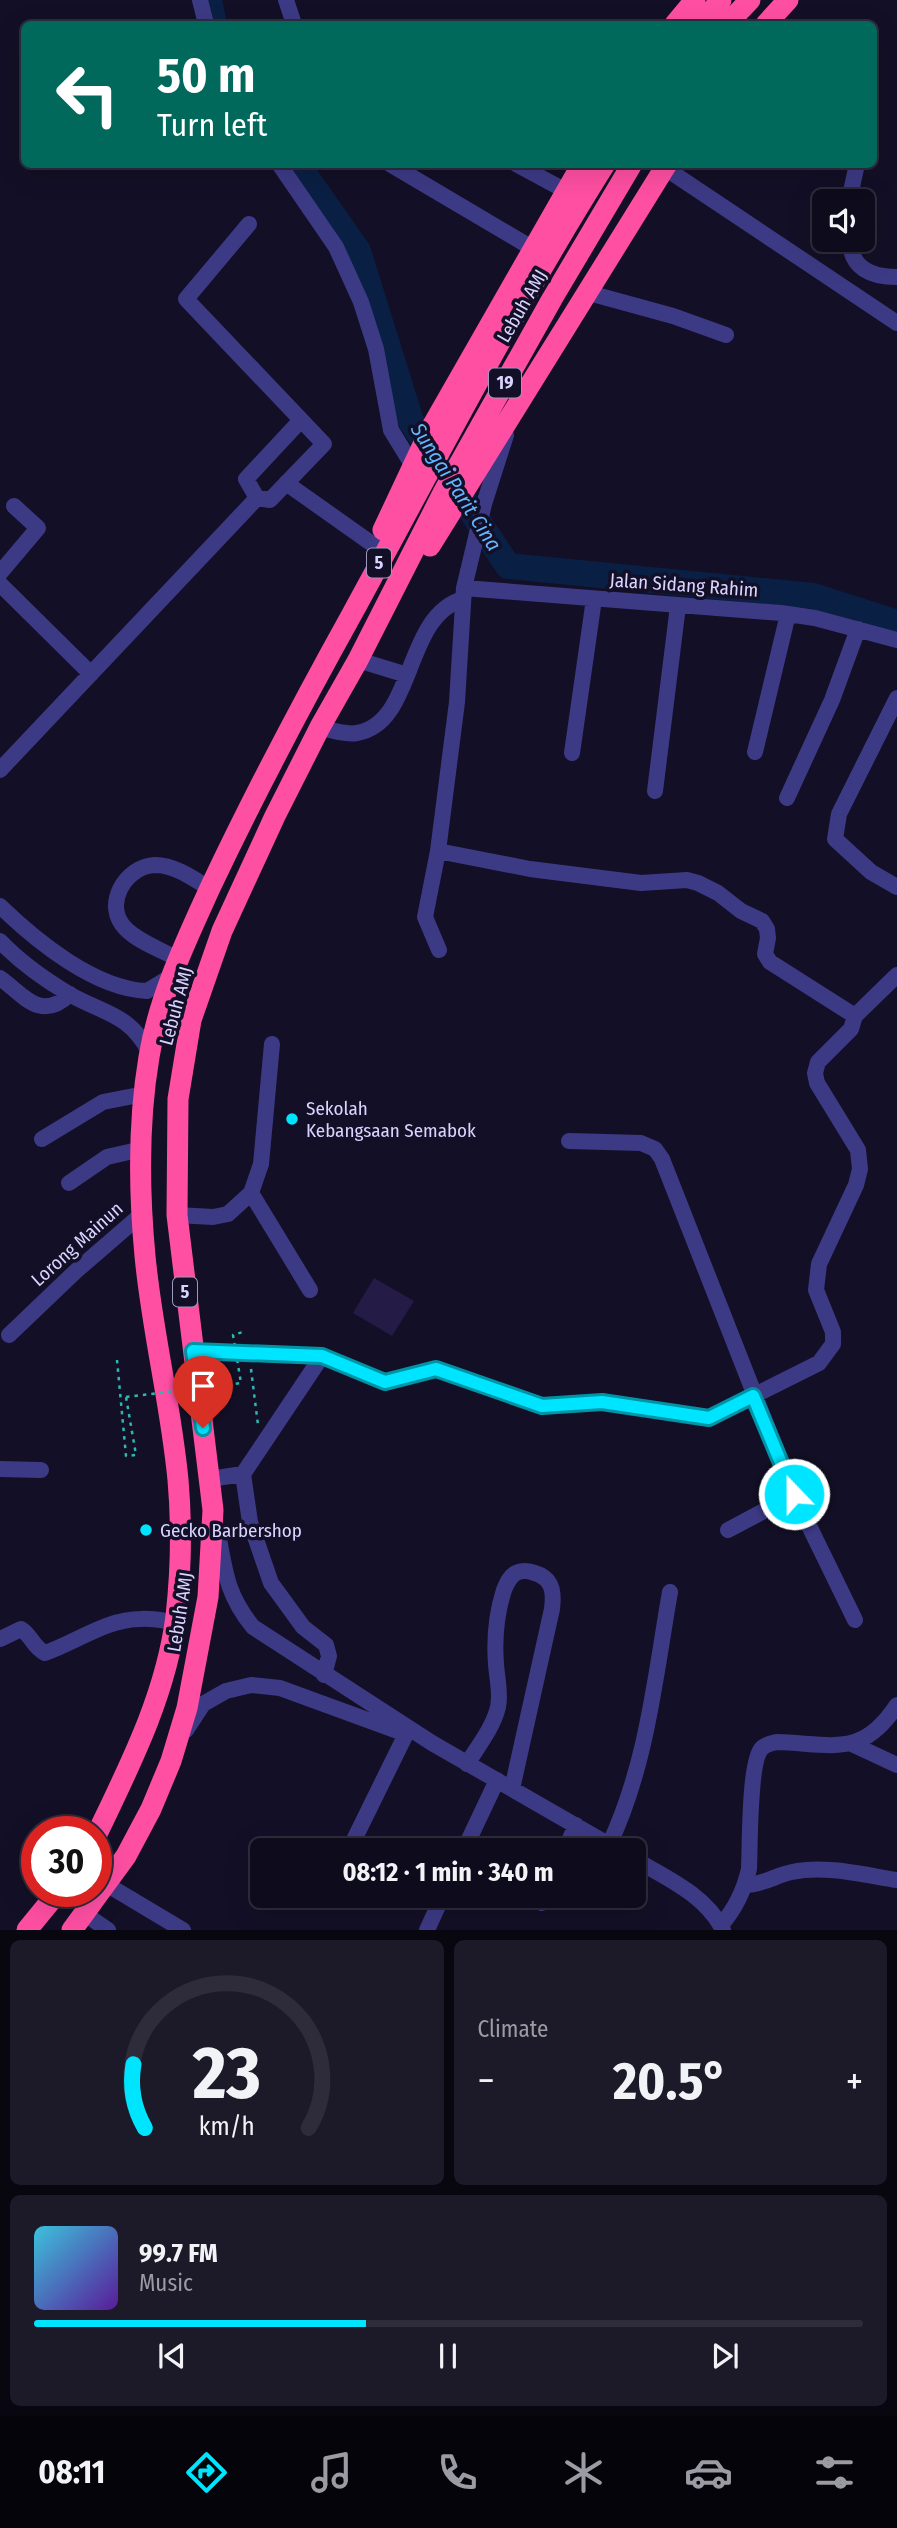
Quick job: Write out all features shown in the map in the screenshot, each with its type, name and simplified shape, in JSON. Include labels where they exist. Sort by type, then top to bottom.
[{"type":"highway","points":[[672,21],[684,0]]},
{"type":"highway","points":[[678,21],[695,0]]},
{"type":"highway","points":[[703,21],[721,0]]},
{"type":"highway","points":[[730,21],[750,0]]},
{"type":"highway","points":[[769,21],[787,0]]},
{"type":"highway","points":[[437,437],[532,248],[580,168]]},
{"type":"highway","name":"Lebuh AMJ","points":[[106,1816],[157,1701],[175,1622],[181,1534],[178,1479],[145,1259],[142,1214],[144,1094],[150,1053],[174,968],[246,811],[330,654],[421,463],[603,168]]},
{"type":"highway","name":"Lebuh AMJ","points":[[112,1875],[150,1810],[172,1760],[187,1708],[208,1597],[213,1510],[177,1216],[178,1099],[191,1020],[222,932],[275,816],[320,727],[462,477],[552,299],[630,168]]},
{"type":"highway","points":[[462,477],[512,415],[665,168]]},
{"type":"highway","points":[[330,654],[375,546],[421,463]]},
{"type":"highway","points":[[27,1930],[46,1907]]},
{"type":"highway","name":"Lebuh AMJ","points":[[79,1922],[90,1907]]},
{"type":"street","points":[[200,0],[205,21]]},
{"type":"street","points":[[286,0],[293,21]]},
{"type":"street","points":[[282,168],[336,247],[361,302],[376,349],[391,430],[421,463]]},
{"type":"street","points":[[397,168],[532,248]]},
{"type":"street","points":[[523,168],[566,191]]},
{"type":"street","points":[[669,168],[897,323]]},
{"type":"street","points":[[852,189],[856,168]]},
{"type":"street","points":[[249,224],[186,299],[324,444],[270,500],[257,498]]},
{"type":"street","points":[[850,252],[855,262],[879,277],[897,277]]},
{"type":"street","points":[[589,293],[663,312],[726,335]]},
{"type":"street","points":[[439,950],[425,917],[438,851],[457,702],[468,564],[512,415]]},
{"type":"street","points":[[257,498],[246,479],[301,420]]},
{"type":"street","points":[[286,483],[375,546]]},
{"type":"street","points":[[0,770],[257,498]]},
{"type":"street","points":[[0,573],[38,528],[14,506]]},
{"type":"street","points":[[0,584],[91,674]]},
{"type":"street","points":[[320,727],[355,734],[370,729],[384,718],[432,621],[464,594]]},
{"type":"street","name":"Jalan Sidang Rahim","points":[[464,594],[594,599],[788,614],[897,640]]},
{"type":"street","points":[[572,753],[594,599]]},
{"type":"street","points":[[655,791],[678,606]]},
{"type":"street","points":[[755,752],[788,614]]},
{"type":"street","points":[[787,798],[828,711],[858,629]]},
{"type":"street","points":[[358,660],[407,675]]},
{"type":"street","points":[[897,698],[839,814],[835,839],[871,872],[897,887]]},
{"type":"street","points":[[438,851],[530,869],[641,883],[687,880],[709,887],[741,911],[762,921],[767,929],[765,954],[770,962],[855,1016]]},
{"type":"street","points":[[0,906],[28,933],[96,977],[115,986],[147,991],[174,968],[123,927],[116,909],[120,890],[126,879],[135,872],[155,865],[183,873],[210,888]]},
{"type":"street","points":[[0,941],[29,968],[70,995],[127,1024],[140,1035],[150,1053]]},
{"type":"street","points":[[193,1351],[322,1356],[385,1382],[436,1369],[542,1406],[602,1402],[709,1418],[819,1363],[833,1344],[833,1332],[816,1290],[818,1264],[856,1185],[860,1170],[858,1150],[817,1083],[815,1073],[818,1062],[851,1029],[855,1016],[897,975]]},
{"type":"street","points":[[0,978],[30,1003],[55,1005],[70,995]]},
{"type":"street","points":[[177,1216],[214,1217],[228,1214],[251,1193],[261,1164],[272,1044]]},
{"type":"street","points":[[42,1139],[103,1102],[144,1094]]},
{"type":"street","points":[[569,1141],[641,1143],[654,1149],[662,1159],[753,1396],[794,1494],[855,1620]]},
{"type":"street","points":[[69,1184],[107,1157],[142,1149]]},
{"type":"street","points":[[251,1193],[310,1290]]},
{"type":"street","name":"Lorong Mainun","points":[[9,1335],[142,1214]]},
{"type":"street","points":[[322,1356],[243,1474],[250,1522],[271,1583],[303,1627],[326,1645],[329,1656],[324,1675]]},
{"type":"street","points":[[0,1469],[41,1470]]},
{"type":"street","points":[[210,1479],[243,1474]]},
{"type":"street","points":[[727,1530],[794,1494]]},
{"type":"street","points":[[213,1510],[226,1579],[237,1607],[253,1627],[432,1743],[598,1838]]},
{"type":"street","points":[[467,1763],[493,1722],[498,1707],[495,1631],[507,1581],[515,1573],[535,1573],[545,1577],[551,1584],[552,1609],[512,1789]]},
{"type":"street","points":[[615,1838],[640,1762],[670,1592]]},
{"type":"street","points":[[0,1639],[21,1629],[38,1649],[46,1653],[85,1634],[116,1623],[140,1619],[175,1622]]},
{"type":"street","points":[[172,1760],[189,1724],[203,1704],[226,1691],[251,1685],[281,1688],[432,1743]]},
{"type":"street","points":[[852,1744],[878,1730],[897,1705]]},
{"type":"street","points":[[355,1838],[406,1734]]},
{"type":"street","points":[[646,1866],[681,1886],[704,1905],[722,1927],[745,1885],[749,1869],[754,1766],[761,1748],[778,1742],[852,1744],[897,1765]]},
{"type":"street","points":[[469,1838],[496,1780]]},
{"type":"street","points":[[570,1838],[576,1825]]},
{"type":"street","points":[[745,1885],[755,1885],[792,1872],[808,1870],[897,1880]]},
{"type":"street","points":[[112,1888],[184,1930]]},
{"type":"street","points":[[428,1930],[437,1908]]},
{"type":"street","points":[[79,1922],[108,1930]]},
{"type":"path","points":[[117,1360],[126,1456],[136,1455],[126,1397],[241,1383],[233,1335],[246,1331],[259,1433]]},
{"type":"building","points":[[374,1278],[414,1301],[392,1336],[353,1313]]},
{"type":"waterway","name":"Sungai Parit Cina","points":[[209,0],[213,21]]},
{"type":"waterway","name":"Sungai Parit Cina","points":[[300,168],[358,251],[411,421],[508,566],[814,596],[897,623]]},
{"type":"place","name":"Sekolah Kebangsaan Semabok","points":[[292,1119]]},
{"type":"place","name":"Gecko Barbershop","points":[[146,1530]]},
{"type":"route","points":[[203,1428],[193,1351],[322,1356],[385,1382],[436,1369],[542,1406],[602,1402],[709,1418],[753,1396],[794,1494]]}]
